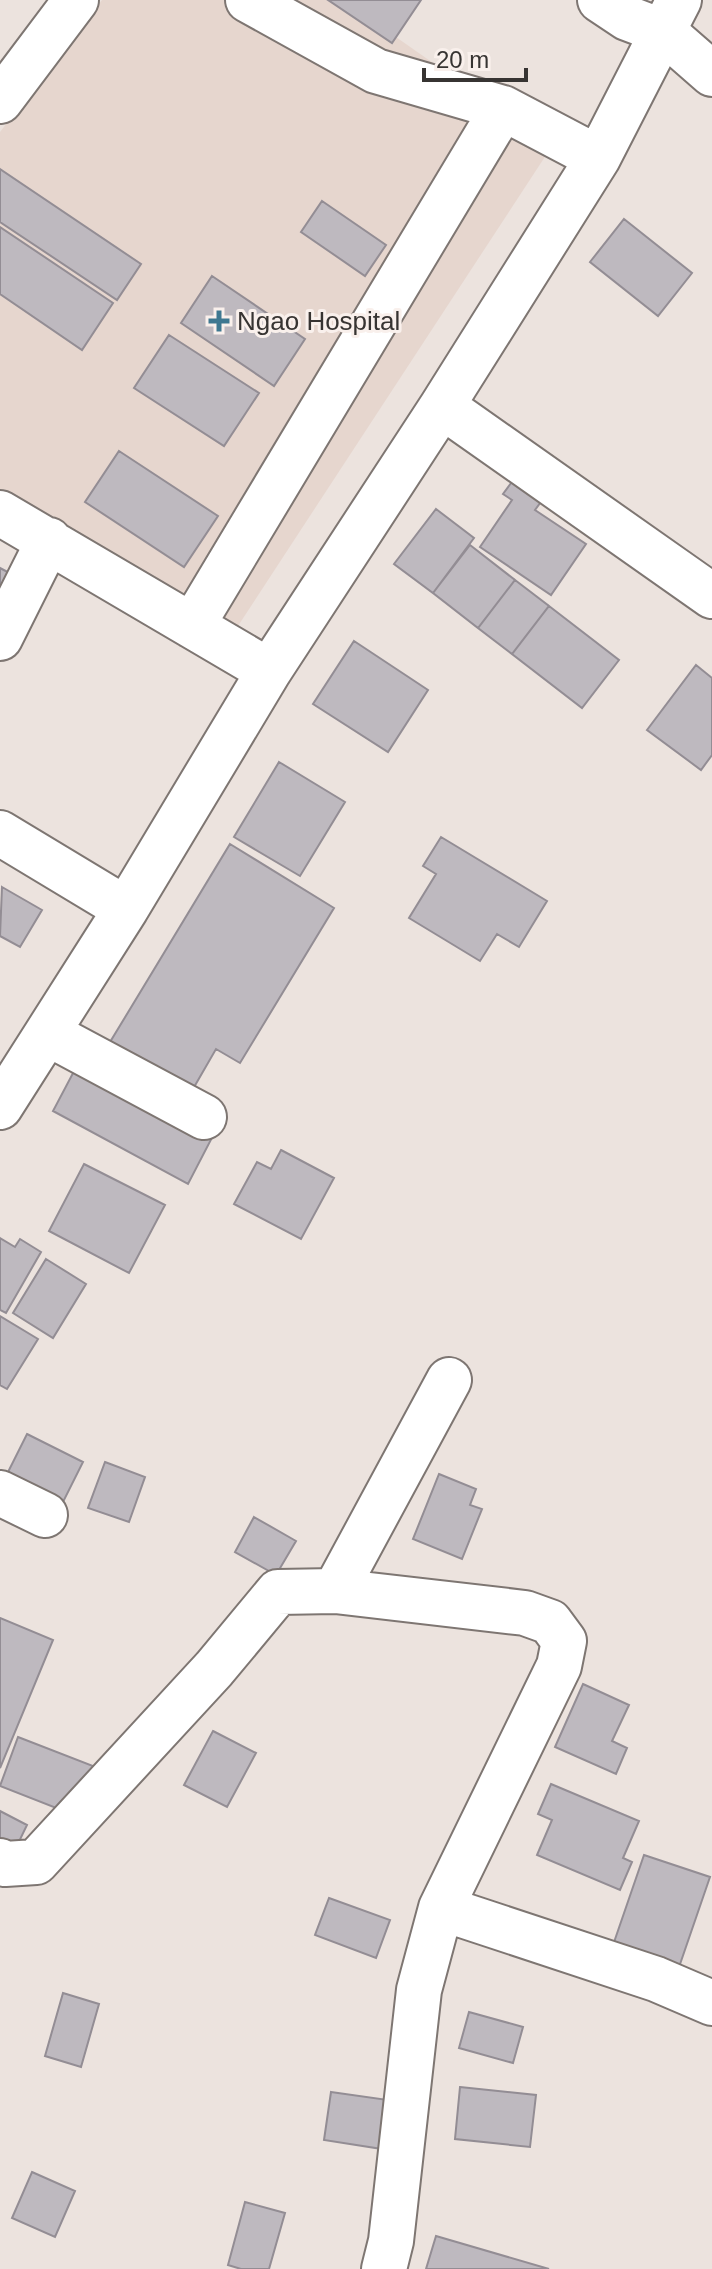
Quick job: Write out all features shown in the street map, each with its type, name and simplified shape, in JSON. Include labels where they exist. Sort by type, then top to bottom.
[{"type":"street","points":[[0,101],[76,0]]},
{"type":"street","points":[[248,0],[376,71],[503,108],[598,158]]},
{"type":"street","points":[[600,0],[627,18],[672,16]]},
{"type":"street","points":[[672,16],[712,74]]},
{"type":"street","points":[[0,1107],[49,1034],[269,671],[442,406],[598,158],[672,16]]},
{"type":"street","points":[[192,626],[503,108]]},
{"type":"street","points":[[442,406],[712,596]]},
{"type":"street","points":[[0,513],[269,671]]},
{"type":"street","points":[[0,638],[49,540]]},
{"type":"street","points":[[0,833],[126,909]]},
{"type":"street","points":[[49,1034],[204,1117]]},
{"type":"street","points":[[335,1591],[449,1380]]},
{"type":"street","points":[[0,1493],[45,1515]]},
{"type":"street","points":[[0,1861],[5,1864],[36,1862],[214,1669],[278,1592],[335,1591],[525,1613],[550,1622],[564,1641],[559,1666],[441,1908],[419,1990],[391,2241],[384,2269]]},
{"type":"street","points":[[441,1908],[656,1979],[712,2003]]},
{"type":"shaded area","name":"Ngao Hospital","points":[[102,0],[343,0],[552,146],[234,632],[0,496],[0,132]]},
{"type":"building","points":[[328,0],[421,0],[392,43]]},
{"type":"building","points":[[0,169],[141,264],[117,300],[0,222]]},
{"type":"building","points":[[322,201],[386,245],[365,276],[301,232]]},
{"type":"building","points":[[624,219],[692,273],[658,316],[590,262]]},
{"type":"building","points":[[0,227],[113,303],[82,350],[0,294]]},
{"type":"building","points":[[212,276],[305,339],[274,386],[181,323]]},
{"type":"building","points":[[169,335],[259,393],[224,446],[134,388]]},
{"type":"building","points":[[119,451],[218,516],[184,567],[85,502]]},
{"type":"building","points":[[514,479],[543,499],[535,510],[586,544],[551,595],[480,547],[512,500],[503,494]]},
{"type":"building","points":[[436,509],[474,538],[433,593],[394,564]]},
{"type":"building","points":[[470,545],[515,580],[478,628],[433,593]]},
{"type":"building","points":[[0,568],[17,577],[0,607]]},
{"type":"building","points":[[515,580],[549,606],[512,654],[478,628]]},
{"type":"building","points":[[549,606],[619,660],[582,708],[512,654]]},
{"type":"building","points":[[354,641],[428,690],[388,752],[313,704]]},
{"type":"building","points":[[696,665],[712,678],[712,755],[701,770],[647,730]]},
{"type":"building","points":[[279,762],[345,802],[300,876],[234,837]]},
{"type":"building","points":[[441,837],[547,901],[519,947],[497,934],[480,961],[409,918],[436,874],[423,866]]},
{"type":"building","points":[[230,844],[334,908],[240,1063],[216,1049],[186,1101],[104,1052]]},
{"type":"building","points":[[2,887],[42,910],[20,947],[0,936]]},
{"type":"building","points":[[82,1056],[217,1128],[188,1184],[53,1111]]},
{"type":"building","points":[[281,1150],[334,1178],[301,1239],[234,1204],[257,1162],[271,1169]]},
{"type":"building","points":[[84,1164],[165,1205],[129,1273],[49,1231]]},
{"type":"building","points":[[0,1238],[15,1247],[20,1239],[41,1252],[6,1313],[0,1310]]},
{"type":"building","points":[[46,1259],[86,1284],[53,1338],[13,1313]]},
{"type":"building","points":[[0,1316],[38,1339],[7,1389],[0,1385]]},
{"type":"building","points":[[27,1434],[83,1462],[58,1512],[2,1484]]},
{"type":"building","points":[[105,1462],[145,1477],[129,1522],[88,1508]]},
{"type":"building","points":[[439,1474],[476,1489],[470,1505],[482,1509],[462,1559],[413,1539]]},
{"type":"building","points":[[254,1517],[296,1541],[276,1575],[235,1552]]},
{"type":"building","points":[[0,1618],[53,1640],[0,1768]]},
{"type":"building","points":[[583,1684],[629,1705],[612,1741],[627,1748],[616,1774],[555,1747]]},
{"type":"building","points":[[213,1731],[256,1753],[227,1807],[184,1785]]},
{"type":"building","points":[[18,1737],[93,1766],[74,1815],[0,1786]]},
{"type":"building","points":[[551,1784],[639,1821],[623,1858],[632,1862],[620,1890],[537,1855],[552,1820],[538,1814]]},
{"type":"building","points":[[0,1811],[27,1825],[14,1852],[0,1846]]},
{"type":"building","points":[[644,1855],[710,1877],[678,1970],[612,1948]]},
{"type":"building","points":[[329,1898],[390,1920],[376,1958],[315,1935]]},
{"type":"building","points":[[63,1993],[99,2004],[81,2067],[45,2056]]},
{"type":"building","points":[[469,2012],[523,2027],[513,2063],[459,2048]]},
{"type":"building","points":[[460,2087],[536,2095],[530,2147],[455,2139]]},
{"type":"building","points":[[331,2092],[388,2100],[382,2149],[324,2140]]},
{"type":"building","points":[[32,2172],[75,2191],[55,2237],[12,2218]]},
{"type":"building","points":[[245,2202],[285,2213],[269,2269],[241,2269],[228,2265]]},
{"type":"building","points":[[436,2236],[549,2269],[426,2269]]},
{"type":"place","name":"Ngao Hospital","points":[[219,321]]}]
